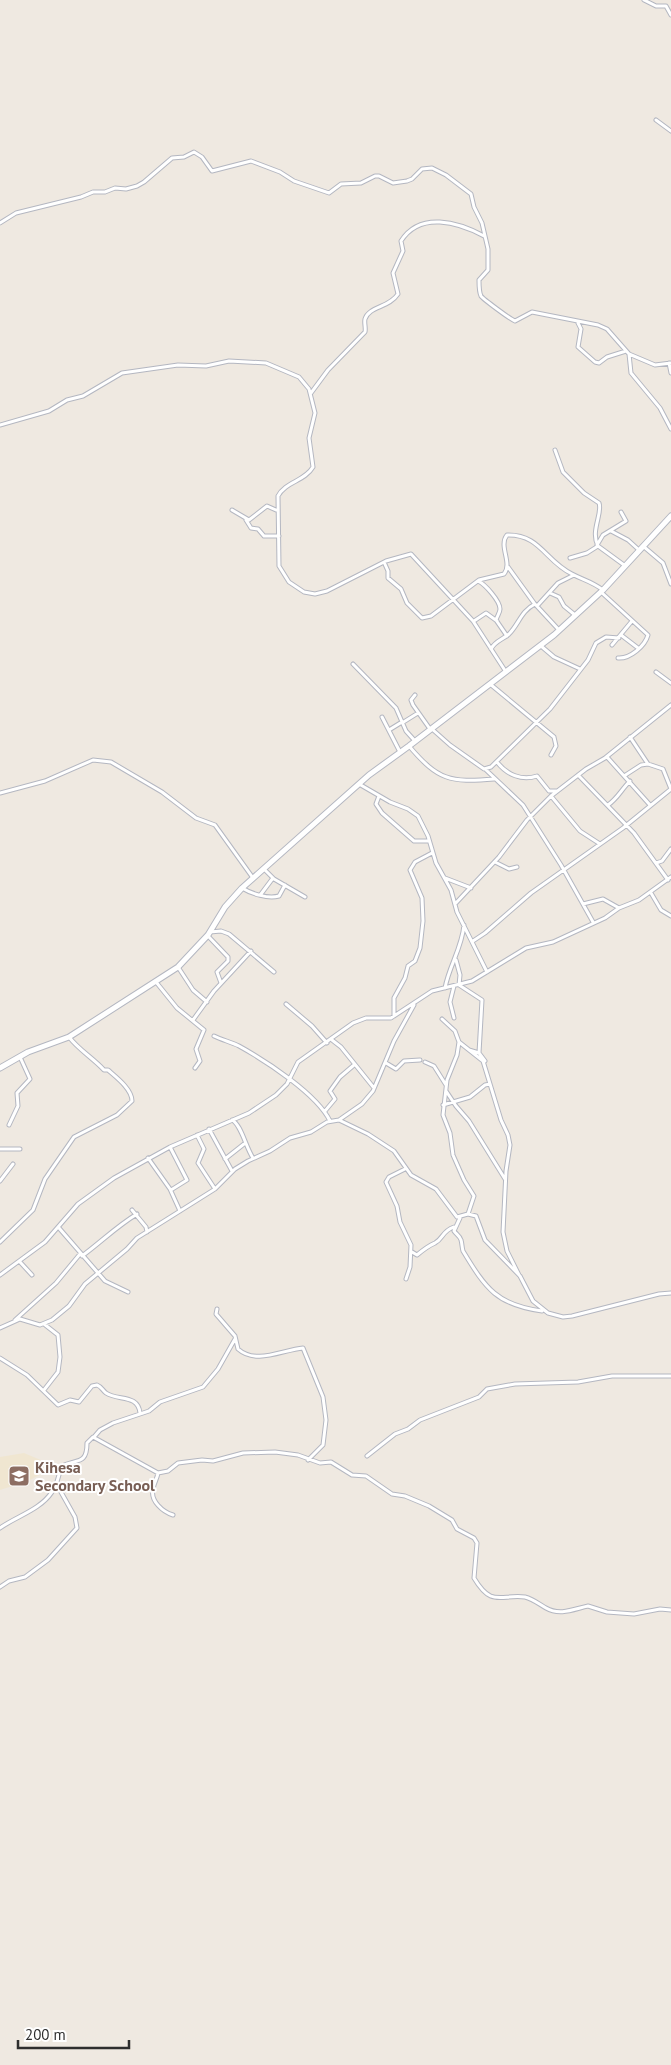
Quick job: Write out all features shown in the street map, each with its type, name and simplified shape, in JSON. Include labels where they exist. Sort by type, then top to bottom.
[{"type":"street","points":[[644,0],[656,6],[666,6],[671,16]]},
{"type":"street","points":[[656,120],[671,131]]},
{"type":"street","points":[[0,223],[18,212],[81,197],[93,192],[105,192],[115,188],[126,189],[137,186],[161,169],[169,159],[195,152],[202,157],[212,171],[251,161],[280,172],[294,181],[329,193],[341,184],[361,183],[375,176],[393,183],[412,180],[422,169],[432,168],[446,175],[471,194],[485,236],[488,270],[479,280],[480,294],[486,302],[494,305],[515,321],[532,312],[604,327],[628,353],[655,365],[670,363],[671,373]]},
{"type":"street","points":[[311,393],[330,367],[354,346],[365,332],[365,319],[369,312],[392,303],[398,294],[392,273],[403,251],[401,241],[404,237],[419,225],[442,221],[485,236]]},
{"type":"street","points":[[578,323],[581,329],[578,347],[596,363],[628,353]]},
{"type":"street","points":[[628,353],[628,367],[631,373],[660,408],[671,429]]},
{"type":"street","points":[[0,425],[49,411],[68,400],[83,396],[122,373],[178,365],[206,366],[229,361],[266,363],[301,378],[311,393],[315,416],[308,438],[313,468],[283,488],[278,496],[278,561],[283,575],[294,585],[310,594],[334,588],[384,562],[408,554],[414,556],[474,622],[506,672]]},
{"type":"street","points":[[555,450],[563,472],[584,493],[600,503],[601,510],[595,524],[597,546],[624,565]]},
{"type":"street","points":[[246,520],[252,518],[268,506],[277,511]]},
{"type":"street","points":[[232,510],[246,520],[250,528],[258,529],[264,536],[279,536]]},
{"type":"street","points":[[570,558],[588,553],[597,546],[600,537],[626,520],[621,512]]},
{"type":"street","points":[[0,1068],[20,1056],[69,1037],[178,967],[209,933],[225,907],[242,888],[384,763],[409,746],[560,630],[602,591],[671,516]]},
{"type":"street","points":[[611,531],[663,563],[671,584]]},
{"type":"street","points":[[560,630],[536,605],[507,565],[504,553],[505,536],[525,536],[574,575],[586,578],[648,635],[646,640],[629,656],[618,658]]},
{"type":"street","points":[[384,562],[388,571],[388,578],[401,589],[408,603],[420,617],[431,616],[478,581],[502,575],[506,572],[507,565]]},
{"type":"street","points":[[491,650],[495,643],[507,636],[524,611],[536,605],[560,581],[574,575]]},
{"type":"street","points":[[478,581],[488,587],[499,605],[497,621]]},
{"type":"street","points":[[550,593],[559,597],[564,606],[576,615]]},
{"type":"street","points":[[474,622],[486,613],[497,621],[507,636]]},
{"type":"street","points":[[612,645],[632,621]]},
{"type":"street","points":[[484,769],[497,762],[550,709],[600,639],[620,636],[638,648]]},
{"type":"street","points":[[541,646],[554,657],[580,669]]},
{"type":"street","points":[[353,664],[396,708],[402,722],[415,741]]},
{"type":"street","points":[[656,672],[671,682]]},
{"type":"street","points":[[490,684],[556,740],[555,749],[551,755]]},
{"type":"street","points":[[415,695],[411,702],[431,729],[484,769],[517,799],[564,870],[593,923]]},
{"type":"street","points":[[455,904],[495,862],[530,817],[551,796],[578,775],[607,757],[669,706],[671,712]]},
{"type":"street","points":[[389,730],[418,713]]},
{"type":"street","points":[[382,718],[400,752]]},
{"type":"street","points":[[630,738],[648,764]]},
{"type":"street","points":[[409,746],[437,775],[468,780],[495,779]]},
{"type":"street","points":[[607,757],[650,805]]},
{"type":"street","points":[[0,793],[46,781],[93,760],[111,762],[162,792],[196,818],[215,825],[253,878]]},
{"type":"street","points":[[497,762],[518,778],[528,779],[537,776],[549,790],[558,791]]},
{"type":"street","points":[[472,941],[485,933],[531,892],[623,828],[671,789],[662,769],[648,764],[641,765],[624,776]]},
{"type":"street","points":[[0,1275],[20,1262],[58,1228],[78,1204],[148,1158],[232,1120],[276,1095],[298,1062],[360,1019],[372,1017],[388,1019],[432,991],[472,981],[526,948],[553,942],[651,893],[670,878],[627,825],[578,775]]},
{"type":"street","points":[[608,805],[617,798],[619,791],[630,781]]},
{"type":"street","points":[[359,784],[413,812],[424,825],[433,853],[487,972]]},
{"type":"street","points":[[379,796],[377,805],[386,817],[414,841],[429,841]]},
{"type":"street","points":[[551,796],[580,831],[600,844]]},
{"type":"street","points":[[623,822],[623,828]]},
{"type":"street","points":[[656,863],[664,860],[671,849]]},
{"type":"street","points":[[394,1016],[395,996],[405,978],[408,966],[415,961],[420,948],[423,921],[422,898],[410,870],[415,862],[433,853]]},
{"type":"street","points":[[495,862],[508,869],[517,867]]},
{"type":"street","points":[[263,869],[273,878],[305,897]]},
{"type":"street","points":[[261,894],[273,878]]},
{"type":"street","points":[[445,878],[471,888]]},
{"type":"street","points":[[242,888],[251,893],[278,897],[285,885]]},
{"type":"street","points":[[651,893],[661,910],[671,916]]},
{"type":"street","points":[[582,904],[603,899],[619,908]]},
{"type":"street","points":[[445,988],[449,969],[456,960],[464,924]]},
{"type":"street","points":[[209,933],[224,932],[251,951],[274,972]]},
{"type":"street","points":[[209,933],[228,957],[228,961],[217,972],[222,983]]},
{"type":"street","points":[[193,1020],[222,983],[251,951]]},
{"type":"street","points":[[456,960],[460,975],[459,985]]},
{"type":"street","points":[[178,967],[193,990],[207,1002]]},
{"type":"street","points":[[156,981],[177,1008],[193,1020],[204,1032],[197,1046],[200,1061],[194,1068]]},
{"type":"street","points":[[459,985],[482,1000],[478,1053]]},
{"type":"street","points":[[454,986],[450,1002],[454,1018]]},
{"type":"street","points":[[286,1004],[312,1026],[327,1043]]},
{"type":"street","points":[[44,1324],[69,1306],[81,1288],[127,1249],[137,1238],[203,1194],[215,1189],[232,1171],[290,1138],[311,1132],[330,1121],[339,1120],[362,1104],[375,1086],[394,1041],[414,1004]]},
{"type":"street","points":[[442,1019],[455,1031],[459,1042],[457,1055],[446,1085],[443,1105],[452,1151],[464,1180],[474,1196],[468,1214]]},
{"type":"street","points":[[214,1036],[240,1047],[288,1078],[325,1111],[330,1121]]},
{"type":"street","points":[[0,1242],[33,1210],[45,1179],[74,1138],[117,1115],[132,1099],[130,1091],[112,1073],[103,1069],[88,1053],[77,1047],[69,1037]]},
{"type":"street","points":[[332,1040],[341,1047],[354,1065],[375,1086]]},
{"type":"street","points":[[459,1042],[485,1064]]},
{"type":"street","points":[[467,1049],[478,1053],[485,1060],[490,1084],[510,1140],[505,1179],[502,1232],[507,1250],[533,1301],[544,1311]]},
{"type":"street","points":[[9,1125],[18,1106],[17,1092],[30,1078],[20,1056]]},
{"type":"street","points":[[386,1063],[396,1069],[404,1061],[416,1062],[420,1060]]},
{"type":"street","points":[[425,1062],[434,1066],[446,1085]]},
{"type":"street","points":[[325,1111],[335,1099],[330,1091],[333,1085],[354,1065]]},
{"type":"street","points":[[443,1105],[470,1097],[485,1085],[490,1084]]},
{"type":"street","points":[[446,1090],[453,1102],[469,1121],[505,1179]]},
{"type":"street","points":[[232,1120],[237,1122],[253,1158]]},
{"type":"street","points":[[339,1120],[368,1134],[394,1151],[406,1169],[414,1177],[436,1189],[460,1218]]},
{"type":"street","points":[[209,1130],[232,1171]]},
{"type":"street","points":[[196,1135],[204,1149],[198,1163],[215,1189]]},
{"type":"street","points":[[225,1158],[245,1143]]},
{"type":"street","points":[[170,1147],[187,1179],[186,1183],[170,1190]]},
{"type":"street","points":[[0,1148],[20,1149]]},
{"type":"street","points":[[148,1158],[170,1190],[180,1211]]},
{"type":"street","points":[[0,1181],[13,1164]]},
{"type":"street","points":[[406,1169],[389,1177],[386,1182],[398,1206],[400,1222],[410,1242],[412,1252],[406,1279]]},
{"type":"street","points":[[132,1210],[137,1214],[147,1232]]},
{"type":"street","points":[[0,1328],[15,1320],[56,1282],[81,1255],[109,1236],[121,1223],[137,1214]]},
{"type":"street","points":[[412,1252],[417,1255],[430,1244],[435,1243],[446,1230],[454,1227],[460,1218],[468,1214],[476,1216],[485,1240],[520,1276]]},
{"type":"street","points":[[454,1227],[455,1232],[461,1238],[463,1250],[496,1296],[515,1307],[567,1316],[659,1294],[671,1293]]},
{"type":"street","points":[[58,1228],[97,1274],[110,1285],[128,1292]]},
{"type":"street","points":[[20,1262],[32,1275]]},
{"type":"street","points":[[217,1308],[216,1314],[235,1339],[240,1350],[253,1356],[278,1354],[303,1348],[319,1385],[326,1420],[323,1445],[308,1460]]},
{"type":"street","points":[[15,1320],[44,1324],[58,1335],[60,1357],[58,1372],[44,1390]]},
{"type":"street","points":[[0,1528],[32,1510],[48,1498],[56,1485],[62,1466],[80,1461],[87,1454],[88,1444],[100,1430],[140,1412],[148,1411],[160,1402],[203,1386],[218,1369],[235,1339]]},
{"type":"street","points":[[0,1358],[24,1372],[34,1384],[44,1390],[59,1405],[69,1400],[80,1402],[92,1386],[99,1385],[106,1393],[120,1399],[131,1399],[139,1405],[140,1412]]},
{"type":"street","points":[[367,1456],[395,1434],[408,1429],[420,1420],[473,1400],[486,1390],[495,1387],[515,1384],[578,1382],[612,1376],[671,1376]]},
{"type":"street","points":[[94,1437],[158,1473],[168,1471],[178,1463],[202,1460],[213,1461],[243,1453],[274,1452],[298,1455],[320,1463],[331,1462],[352,1475],[363,1474],[392,1494],[414,1499],[452,1520],[457,1529],[474,1538],[477,1543],[474,1578],[487,1595],[504,1599],[526,1598],[548,1609],[561,1612],[574,1611],[588,1606],[607,1612],[634,1614],[660,1609],[671,1610]]},
{"type":"street","points":[[158,1473],[152,1490],[153,1497],[165,1512],[173,1514]]},
{"type":"street","points":[[0,1587],[9,1581],[25,1577],[48,1560],[77,1528],[75,1517],[56,1485]]},
{"type":"shaded area","name":"Kihesa Secondary School","points":[[24,1453],[48,1463],[47,1471],[28,1481],[0,1490],[0,1457]]},
{"type":"place","name":"Kihesa Secondary School","points":[[19,1476]]}]
